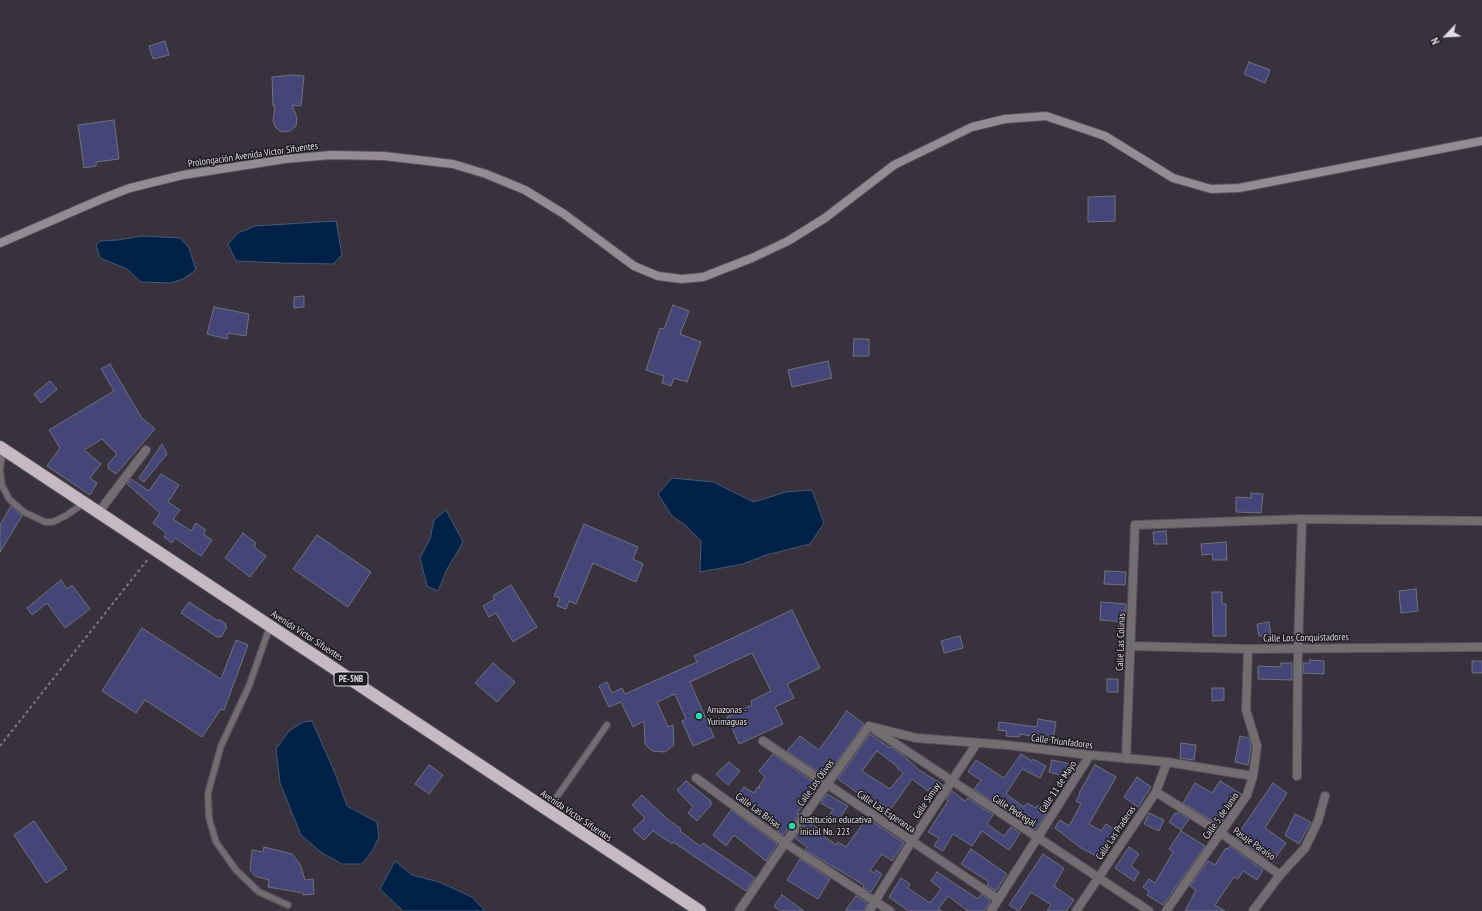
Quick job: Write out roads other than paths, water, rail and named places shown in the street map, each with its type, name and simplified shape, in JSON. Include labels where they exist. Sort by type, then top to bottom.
[{"type":"highway","name":"Avenida Victor Sifuentes","points":[[2,448],[547,811],[700,911]]},
{"type":"street","name":"Prolongación Avenida Victor Sifuentes","points":[[0,243],[130,188],[183,175],[292,158],[331,155],[384,156],[453,164],[486,174],[525,190],[564,214],[634,266],[658,276],[682,279],[703,277],[752,258],[788,241],[824,218],[894,165],[972,127],[1004,118],[1046,116],[1105,136],[1173,178],[1211,189],[1239,188],[1482,141]]},
{"type":"street","points":[[98,513],[146,450]]},
{"type":"street","points":[[1297,776],[1298,648],[1302,519],[1482,521]]},
{"type":"street","name":"Calle Las Colinas","points":[[1126,759],[1135,525],[1302,519]]},
{"type":"street","name":"Calle Los Conquistadores","points":[[1131,646],[1248,648],[1482,648]]},
{"type":"street","name":"Calle 5 de Junio","points":[[1166,911],[1247,795],[1253,776],[1257,746],[1246,710],[1248,648]]},
{"type":"street","name":"Calle Triunfadores","points":[[869,726],[916,738],[1167,762],[1253,776]]},
{"type":"street","name":"Calle Pedregal","points":[[869,726],[1149,911]]},
{"type":"street","name":"Calle Los Olivos","points":[[739,911],[785,843],[869,726]]},
{"type":"street","name":"Calle Las Esperanza","points":[[763,741],[998,899]]},
{"type":"street","name":"Calle Simuy","points":[[869,911],[876,902],[912,841],[977,743]]},
{"type":"street","name":"Calle 11 de Mayo","points":[[991,911],[1090,755]]},
{"type":"street","name":"Calle Las Praderas","points":[[1076,911],[1156,792],[1167,762]]},
{"type":"street","name":"Calle Las Brisas","points":[[696,778],[785,843],[890,911]]},
{"type":"street","name":"Pasaje Paraíso","points":[[1156,792],[1221,833],[1280,875]]},
{"type":"street","points":[[1253,911],[1280,875],[1305,848],[1318,821],[1325,796]]},
{"type":"lane","points":[[2,448],[0,469],[2,485],[9,499],[24,512],[45,522],[53,522],[67,515],[84,503]]},
{"type":"lane","points":[[270,626],[249,686],[221,746],[208,793],[210,818],[216,842],[236,870],[259,892],[288,905]]},
{"type":"lane","points":[[547,811],[607,725]]},
{"type":"water","points":[[336,221],[342,255],[333,264],[236,261],[228,244],[238,233],[255,226]]},
{"type":"water","points":[[142,236],[180,238],[189,248],[196,270],[183,279],[171,283],[141,282],[127,269],[100,258],[96,245],[100,241]]},
{"type":"water","points":[[672,478],[713,482],[754,502],[786,492],[812,490],[824,523],[810,544],[766,555],[743,564],[700,572],[701,541],[684,524],[672,516],[658,494]]},
{"type":"water","points":[[446,510],[463,542],[447,569],[438,591],[427,586],[420,558],[430,539],[434,520]]},
{"type":"water","points":[[312,721],[335,773],[347,806],[377,822],[379,837],[373,850],[362,864],[342,864],[322,853],[301,835],[280,783],[276,749],[289,731],[303,722]]},
{"type":"water","points":[[395,861],[412,875],[439,882],[472,897],[485,911],[403,911],[380,889]]},
{"type":"place","name":"Amazonas - Yurimaguas","points":[[699,716]]},
{"type":"place","name":"Institución educativa inicial No. 223","points":[[792,826]]}]
